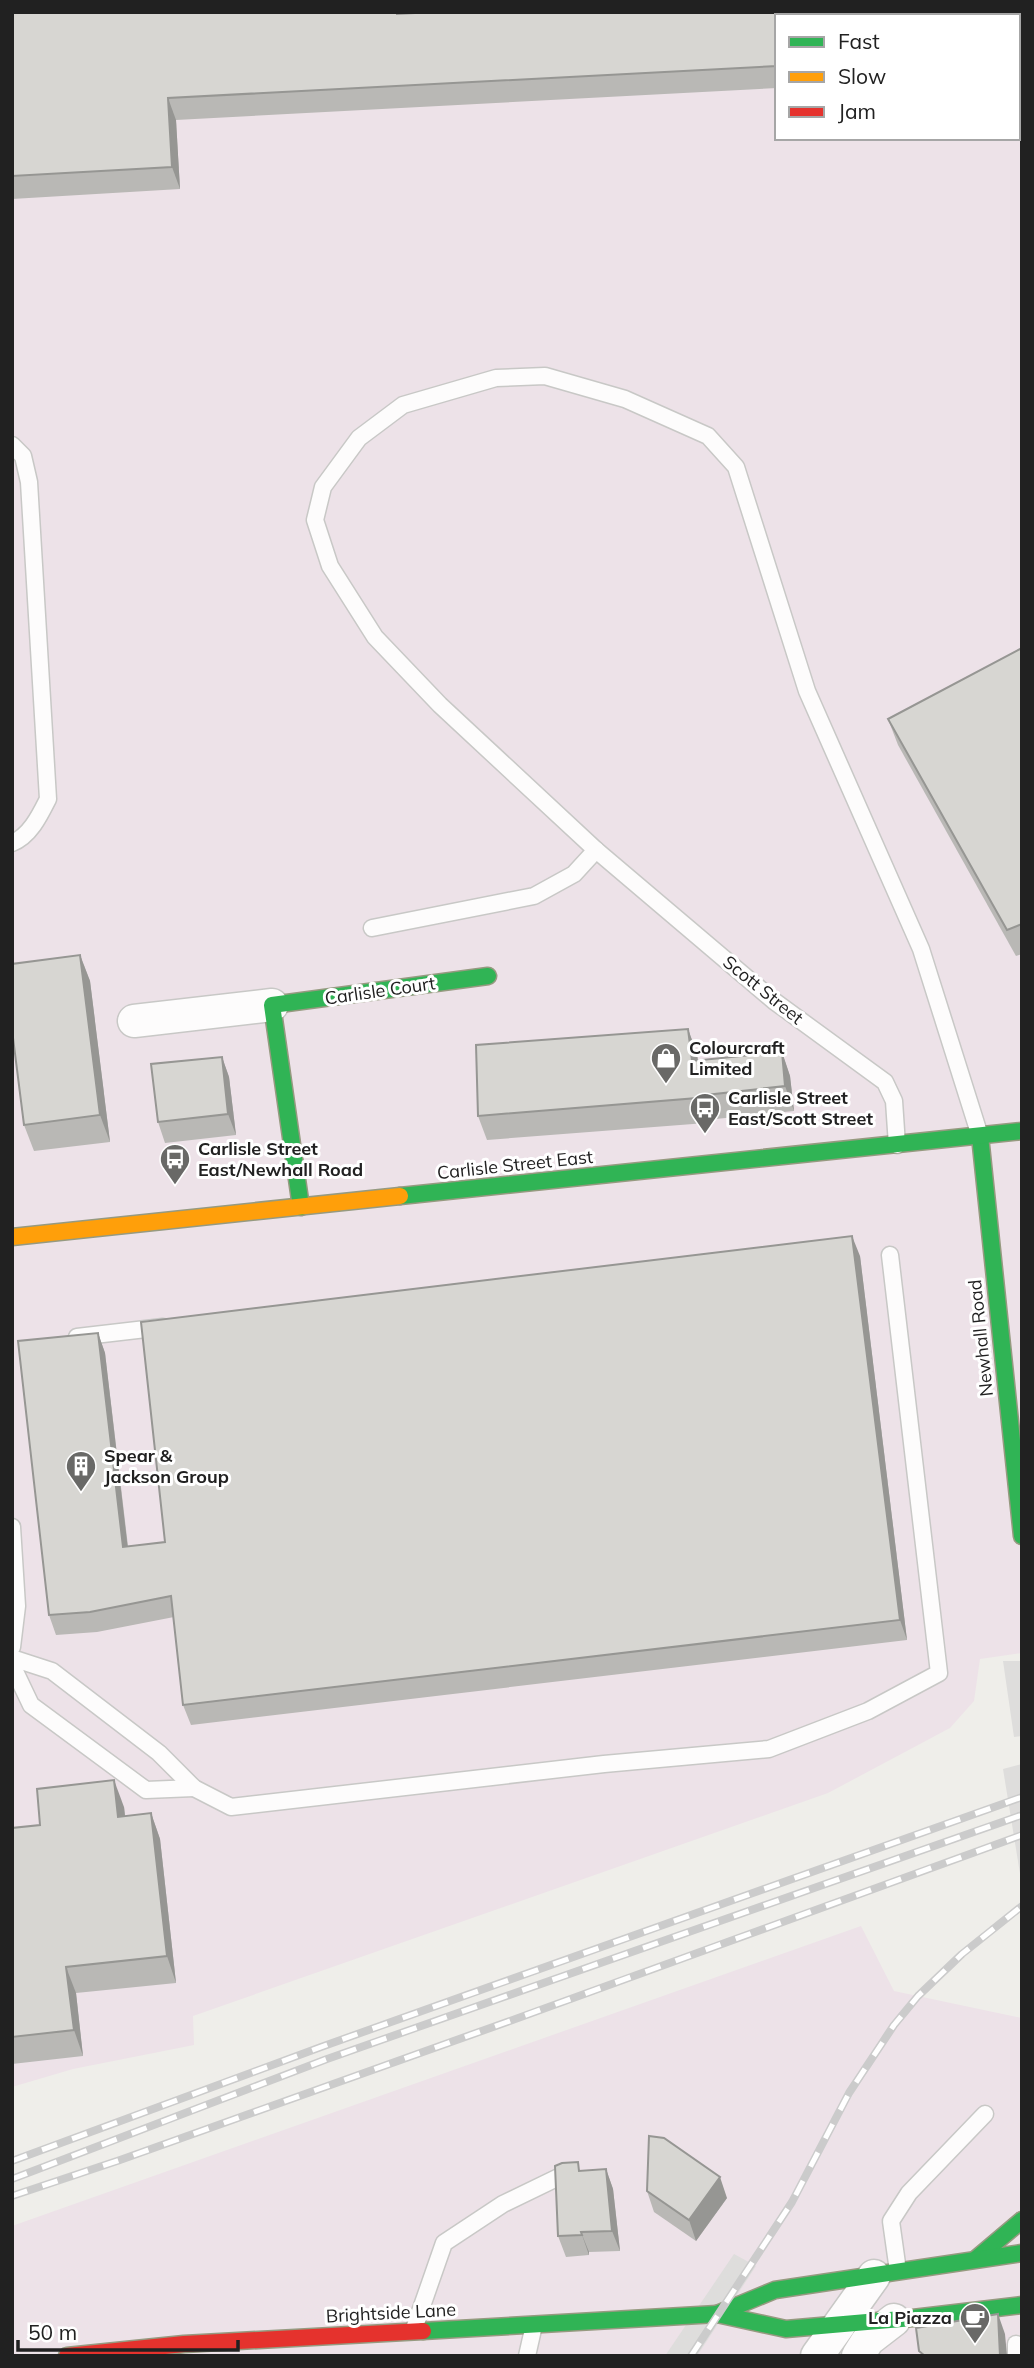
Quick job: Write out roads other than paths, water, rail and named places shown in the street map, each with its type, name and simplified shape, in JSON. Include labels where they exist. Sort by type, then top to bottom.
[{"type":"main road","name":"Carlisle Court","points":[[272,1005],[488,976]]},
{"type":"main road","points":[[272,1005],[302,1207]]},
{"type":"main road","name":"Carlisle Street East","points":[[12,1237],[1022,1131]]},
{"type":"main road","name":"Newhall Road","points":[[979,1136],[1022,1536]]},
{"type":"main road","points":[[977,2258],[1022,2220]]},
{"type":"main road","name":"Brightside Lane","points":[[717,2314],[775,2290],[1022,2253]]},
{"type":"main road","name":"Brightside Lane","points":[[67,2356],[717,2314],[786,2329],[1022,2305]]},
{"type":"main road","points":[[786,2329],[821,2354]]},
{"type":"street","name":"Carlisle Court","points":[[134,1021],[272,1005]]},
{"type":"street","points":[[821,2354],[838,2324],[886,2273]]},
{"type":"street","points":[[858,2356],[868,2340],[894,2320]]},
{"type":"lane","name":"Scott Street","points":[[897,1144],[894,1101],[886,1082],[774,1001],[596,850],[440,705],[375,637],[330,566],[315,520],[323,487],[359,438],[403,405],[496,378],[545,376],[625,399],[708,436],[736,467],[807,691],[921,949],[979,1136]]},
{"type":"lane","points":[[12,445],[23,456],[29,482],[48,799],[38,820],[12,843]]},
{"type":"lane","points":[[372,928],[534,895],[574,874],[596,850]]},
{"type":"lane","points":[[12,1658],[52,1671],[159,1753],[194,1788],[231,1807],[604,1764],[769,1749],[868,1711],[939,1673],[890,1255]]},
{"type":"lane","points":[[66,1339],[186,1325]]},
{"type":"lane","points":[[12,1527],[17,1606],[12,1647]]},
{"type":"lane","points":[[12,1665],[31,1705],[146,1790],[194,1788]]},
{"type":"lane","points":[[886,2273],[891,2221],[909,2193],[985,2113]]},
{"type":"lane","points":[[414,2332],[444,2243],[503,2204],[565,2174]]},
{"type":"lane","points":[[527,2356],[534,2325]]},
{"type":"railway","points":[[12,2161],[321,2047],[1022,1797]]},
{"type":"railway","points":[[12,2179],[327,2059],[1022,1815]]},
{"type":"railway","points":[[12,2196],[507,2022],[1022,1835]]},
{"type":"railway","points":[[691,2356],[792,2202],[849,2093],[894,2025],[918,1996],[962,1954],[1022,1906]]},
{"type":"place","name":"Colourcraft Limited","points":[[666,1085]]},
{"type":"place","name":"Carlisle Street East/Scott Street","points":[[705,1135]]},
{"type":"place","name":"Carlisle Street East/Newhall Road","points":[[175,1186]]},
{"type":"place","name":"Spear & Jackson Group","points":[[81,1493]]},
{"type":"place","name":"La Piazza","points":[[975,2345]]}]
